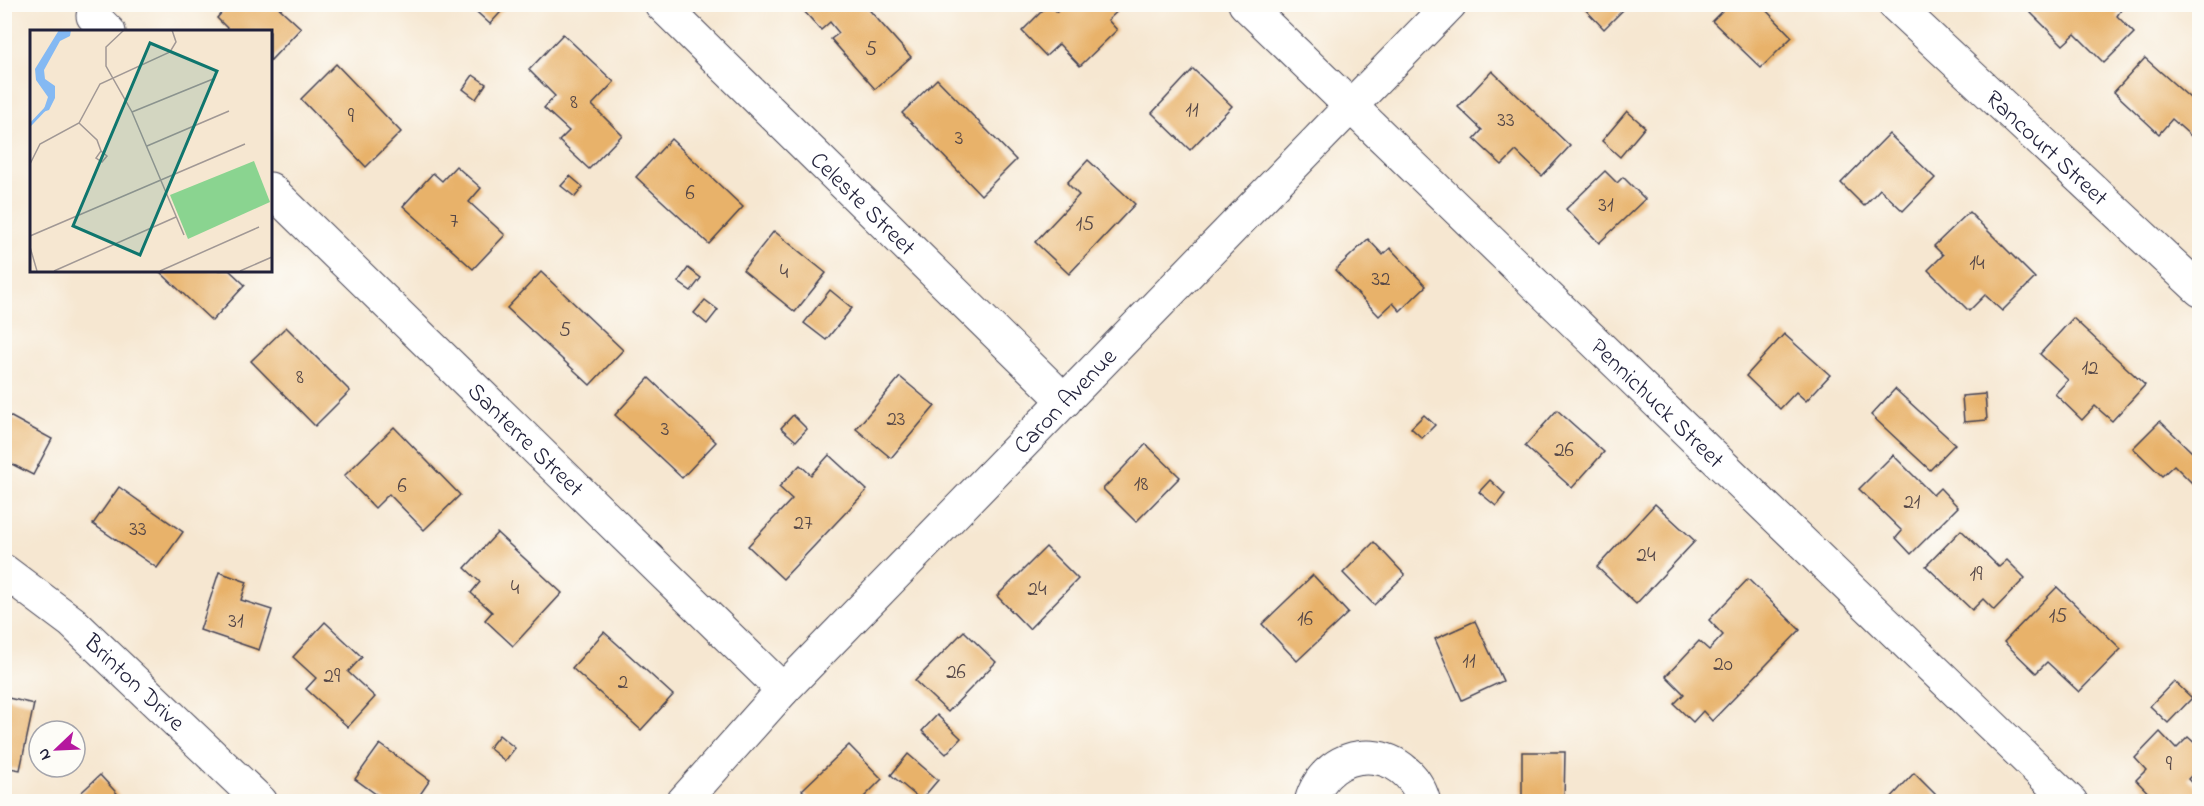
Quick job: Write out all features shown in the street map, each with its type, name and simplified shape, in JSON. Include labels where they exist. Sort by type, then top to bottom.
[{"type":"street","name":"Celeste Street","points":[[661,4],[1065,400]]},
{"type":"street","name":"Pennichuck Street","points":[[1245,4],[2071,801]]},
{"type":"street","name":"Caron Avenue","points":[[683,801],[783,690],[1349,105],[1450,4]]},
{"type":"street","name":"Rancourt Street","points":[[1894,4],[2199,290]]},
{"type":"street","name":"Santerre Street","points":[[272,191],[783,690]]},
{"type":"street","name":"Brinton Drive","points":[[4,571],[72,622],[261,801]]},
{"type":"street","points":[[1311,801],[1315,789],[1326,773],[1341,762],[1359,757],[1377,757],[1395,763],[1410,774],[1421,790],[1424,801]]},
{"type":"building","points":[[229,4],[275,4],[301,28],[272,59],[272,30],[229,30],[217,18]]},
{"type":"building","points":[[468,4],[508,4],[490,24]]},
{"type":"building","points":[[809,4],[864,4],[911,57],[875,89],[831,39],[839,33],[830,22],[821,30],[803,10]]},
{"type":"building","points":[[1049,4],[1057,12],[1064,4],[1120,4],[1122,7],[1108,20],[1117,30],[1080,66],[1059,44],[1046,56],[1022,31]]},
{"type":"building","points":[[1580,4],[1629,4],[1604,29]]},
{"type":"building","points":[[1729,4],[1760,4],[1792,37],[1761,68],[1712,21]]},
{"type":"building","points":[[2022,4],[2125,4],[2117,16],[2134,33],[2104,63],[2075,34],[2063,45]]},
{"type":"building","points":[[563,34],[614,82],[592,105],[622,135],[589,169],[559,141],[569,131],[544,108],[555,96],[529,70]]},
{"type":"building","points":[[2145,58],[2190,98],[2200,88],[2200,144],[2172,119],[2159,134],[2114,92]]},
{"type":"building","points":[[336,64],[401,132],[366,167],[301,99]]},
{"type":"building","points":[[1193,69],[1232,106],[1190,150],[1152,113]]},
{"type":"building","points":[[1492,71],[1570,146],[1542,176],[1516,151],[1502,165],[1474,139],[1482,130],[1458,107]]},
{"type":"building","points":[[473,75],[486,84],[476,99],[463,89]]},
{"type":"building","points":[[937,79],[1016,160],[981,195],[902,113]]},
{"type":"building","points":[[1627,111],[1645,127],[1620,157],[1602,141]]},
{"type":"building","points":[[1889,134],[1935,178],[1903,211],[1880,189],[1864,206],[1841,183]]},
{"type":"building","points":[[671,139],[743,207],[709,244],[636,177]]},
{"type":"building","points":[[1088,160],[1135,204],[1069,274],[1035,242],[1079,195],[1067,183]]},
{"type":"building","points":[[456,166],[481,188],[469,202],[505,235],[473,269],[403,206],[433,173],[442,181]]},
{"type":"building","points":[[1605,171],[1617,183],[1623,177],[1645,199],[1599,243],[1566,209]]},
{"type":"building","points":[[570,176],[583,187],[575,197],[561,186]]},
{"type":"building","points":[[1969,212],[2035,278],[2002,311],[1985,295],[1969,311],[1928,270],[1943,255],[1934,246]]},
{"type":"building","points":[[774,231],[826,273],[795,312],[743,270]]},
{"type":"building","points":[[1368,239],[1383,255],[1390,248],[1426,286],[1400,311],[1393,303],[1379,316],[1335,270]]},
{"type":"building","points":[[688,268],[701,278],[691,291],[678,282]]},
{"type":"building","points":[[160,272],[231,272],[245,285],[212,321]]},
{"type":"building","points":[[541,272],[623,350],[590,385],[507,308]]},
{"type":"building","points":[[830,290],[852,308],[826,340],[804,323]]},
{"type":"building","points":[[705,300],[718,310],[707,324],[694,313]]},
{"type":"building","points":[[2073,318],[2145,385],[2112,421],[2095,406],[2082,420],[2055,394],[2068,380],[2040,354]]},
{"type":"building","points":[[286,327],[350,391],[315,426],[251,361]]},
{"type":"building","points":[[1784,334],[1830,375],[1806,401],[1796,392],[1780,409],[1746,376]]},
{"type":"building","points":[[900,377],[935,406],[891,458],[856,429]]},
{"type":"building","points":[[649,378],[716,442],[682,478],[615,415]]},
{"type":"building","points":[[1895,389],[1955,444],[1930,470],[1871,415]]},
{"type":"building","points":[[1985,394],[1987,420],[1964,422],[1962,396]]},
{"type":"building","points":[[1557,410],[1604,452],[1572,488],[1525,446]]},
{"type":"building","points":[[4,413],[52,439],[33,475],[4,460]]},
{"type":"building","points":[[793,415],[807,429],[796,441],[781,428]]},
{"type":"building","points":[[1424,415],[1435,425],[1422,438],[1411,428]]},
{"type":"building","points":[[2160,421],[2195,455],[2200,451],[2200,491],[2174,465],[2162,476],[2133,448]]},
{"type":"building","points":[[394,427],[460,495],[424,530],[389,494],[375,508],[344,476]]},
{"type":"building","points":[[1146,444],[1180,477],[1136,522],[1103,489]]},
{"type":"building","points":[[829,455],[867,490],[783,579],[748,546],[792,499],[779,487],[800,465],[811,475]]},
{"type":"building","points":[[1893,455],[1933,495],[1940,488],[1958,507],[1911,554],[1896,538],[1902,531],[1859,489]]},
{"type":"building","points":[[1490,480],[1505,494],[1496,506],[1479,492]]},
{"type":"building","points":[[119,487],[183,532],[157,568],[93,524]]},
{"type":"building","points":[[1655,504],[1695,541],[1636,604],[1597,567]]},
{"type":"building","points":[[1961,530],[1999,567],[2007,560],[2025,578],[1994,610],[1983,599],[1972,610],[1926,566]]},
{"type":"building","points":[[497,533],[562,593],[513,646],[485,620],[492,612],[471,593],[480,582],[465,568]]},
{"type":"building","points":[[1374,542],[1405,575],[1374,605],[1343,573]]},
{"type":"building","points":[[1046,547],[1078,579],[1029,629],[997,596]]},
{"type":"building","points":[[219,572],[247,582],[241,600],[272,610],[259,650],[200,630]]},
{"type":"building","points":[[1313,575],[1348,613],[1297,661],[1262,624]]},
{"type":"building","points":[[1748,579],[1800,630],[1712,721],[1703,711],[1693,722],[1674,704],[1684,694],[1666,676],[1699,641],[1709,650],[1723,635],[1709,620]]},
{"type":"building","points":[[2057,587],[2121,649],[2079,692],[2047,662],[2036,673],[2004,642]]},
{"type":"building","points":[[1475,621],[1503,681],[1462,700],[1435,639]]},
{"type":"building","points":[[325,622],[362,657],[348,672],[375,697],[348,727],[306,689],[316,678],[293,657]]},
{"type":"building","points":[[964,631],[996,662],[948,712],[915,681]]},
{"type":"building","points":[[604,632],[673,695],[641,730],[572,668]]},
{"type":"building","points":[[2174,681],[2192,698],[2168,723],[2150,706]]},
{"type":"building","points":[[4,697],[34,704],[31,719],[27,719],[27,737],[20,770],[4,767]]},
{"type":"building","points":[[937,715],[961,738],[946,754],[922,731]]},
{"type":"building","points":[[2160,732],[2176,749],[2188,737],[2200,748],[2200,767],[2188,779],[2200,792],[2190,802],[2157,802],[2136,780],[2146,770],[2135,758]]},
{"type":"building","points":[[499,735],[515,748],[505,761],[489,748]]},
{"type":"building","points":[[380,744],[430,780],[415,802],[387,802],[355,779]]},
{"type":"building","points":[[849,745],[882,779],[859,802],[812,802],[802,790]]},
{"type":"building","points":[[1522,752],[1565,752],[1564,802],[1522,802]]},
{"type":"building","points":[[908,754],[938,780],[921,800],[891,775]]},
{"type":"building","points":[[1914,773],[1943,802],[1887,802]]},
{"type":"building","points":[[100,775],[125,802],[71,802]]}]
